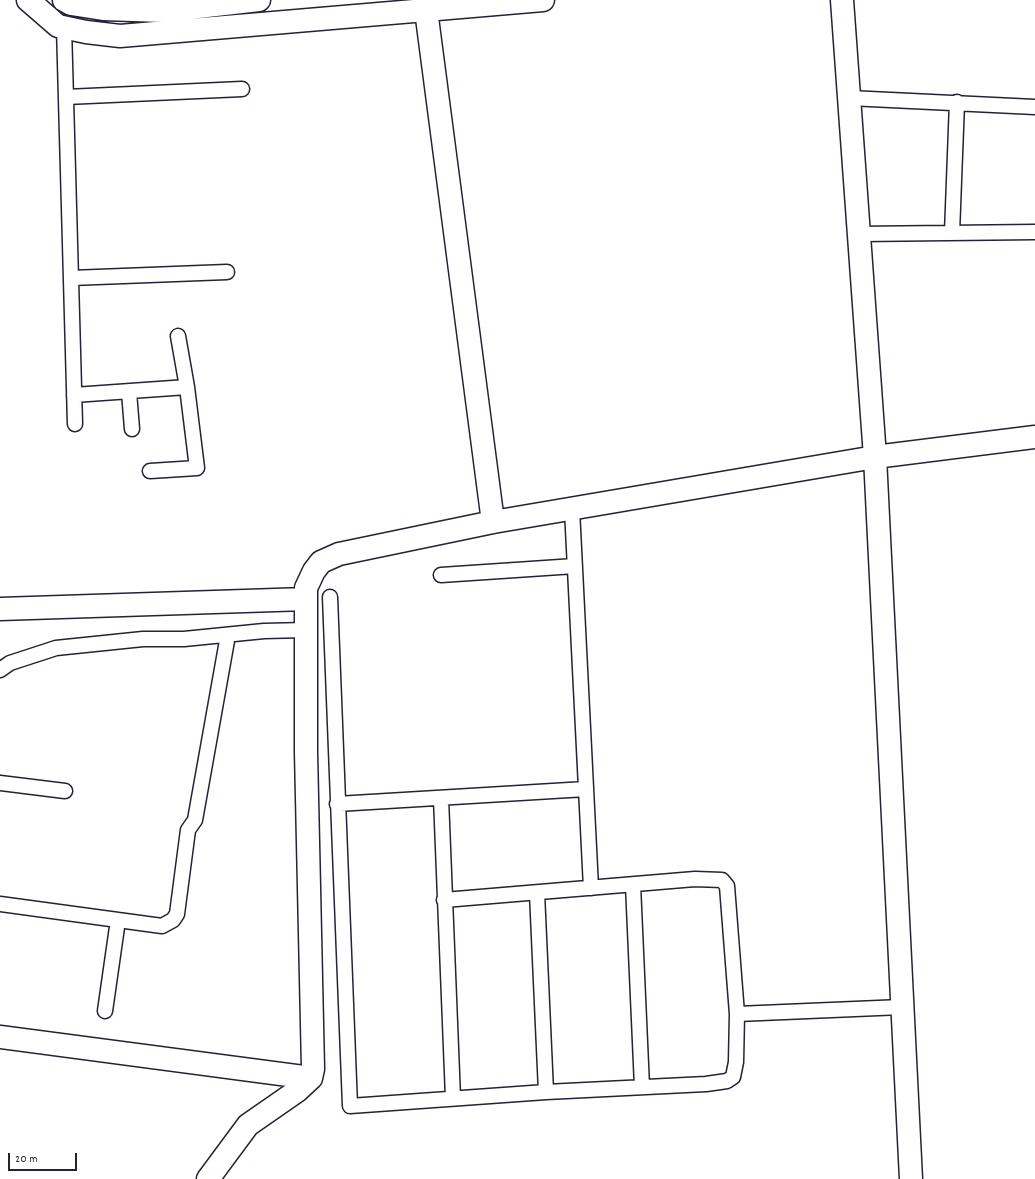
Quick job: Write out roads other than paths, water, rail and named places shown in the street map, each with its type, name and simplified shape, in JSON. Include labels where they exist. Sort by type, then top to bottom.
[{"type":"street","points":[[28,0],[58,26],[86,32],[120,36],[543,0]]},
{"type":"street","points":[[64,0],[71,4],[103,9],[163,11],[259,0]]},
{"type":"street","points":[[842,0],[875,457],[911,1179]]},
{"type":"street","points":[[426,10],[492,522]]},
{"type":"street","points":[[208,1179],[248,1124],[297,1091],[311,1078],[313,1069],[306,752],[306,588],[314,571],[321,562],[338,554],[492,522],[875,457],[1035,437]]},
{"type":"street","points":[[0,609],[306,599]]},
{"type":"street","points":[[0,1037],[311,1078]]},
{"type":"lane","points":[[64,27],[75,424]]},
{"type":"lane","points":[[66,97],[242,89]]},
{"type":"lane","points":[[849,98],[1035,106]]},
{"type":"lane","points":[[952,233],[957,102]]},
{"type":"lane","points":[[859,234],[1035,232]]},
{"type":"lane","points":[[71,278],[227,272]]},
{"type":"lane","points":[[150,471],[197,468],[187,387],[178,336]]},
{"type":"lane","points":[[74,395],[187,387]]},
{"type":"lane","points":[[130,392],[132,429]]},
{"type":"lane","points":[[572,509],[591,888]]},
{"type":"lane","points":[[440,575],[575,566]]},
{"type":"lane","points":[[330,597],[350,1106],[546,1092],[706,1084],[727,1081],[733,1077],[736,1062],[737,1014],[727,886],[722,880],[695,880],[444,900]]},
{"type":"lane","points":[[0,670],[10,663],[56,648],[143,639],[184,639],[306,630]]},
{"type":"lane","points":[[0,904],[162,926],[173,920],[177,914],[188,830],[195,820],[228,635]]},
{"type":"lane","points":[[0,783],[65,791]]},
{"type":"lane","points":[[337,804],[586,789]]},
{"type":"lane","points":[[441,798],[453,1098]]},
{"type":"lane","points":[[632,885],[642,1087]]},
{"type":"lane","points":[[537,893],[546,1092]]},
{"type":"lane","points":[[105,1011],[118,920]]},
{"type":"lane","points":[[737,1014],[902,1007]]}]
